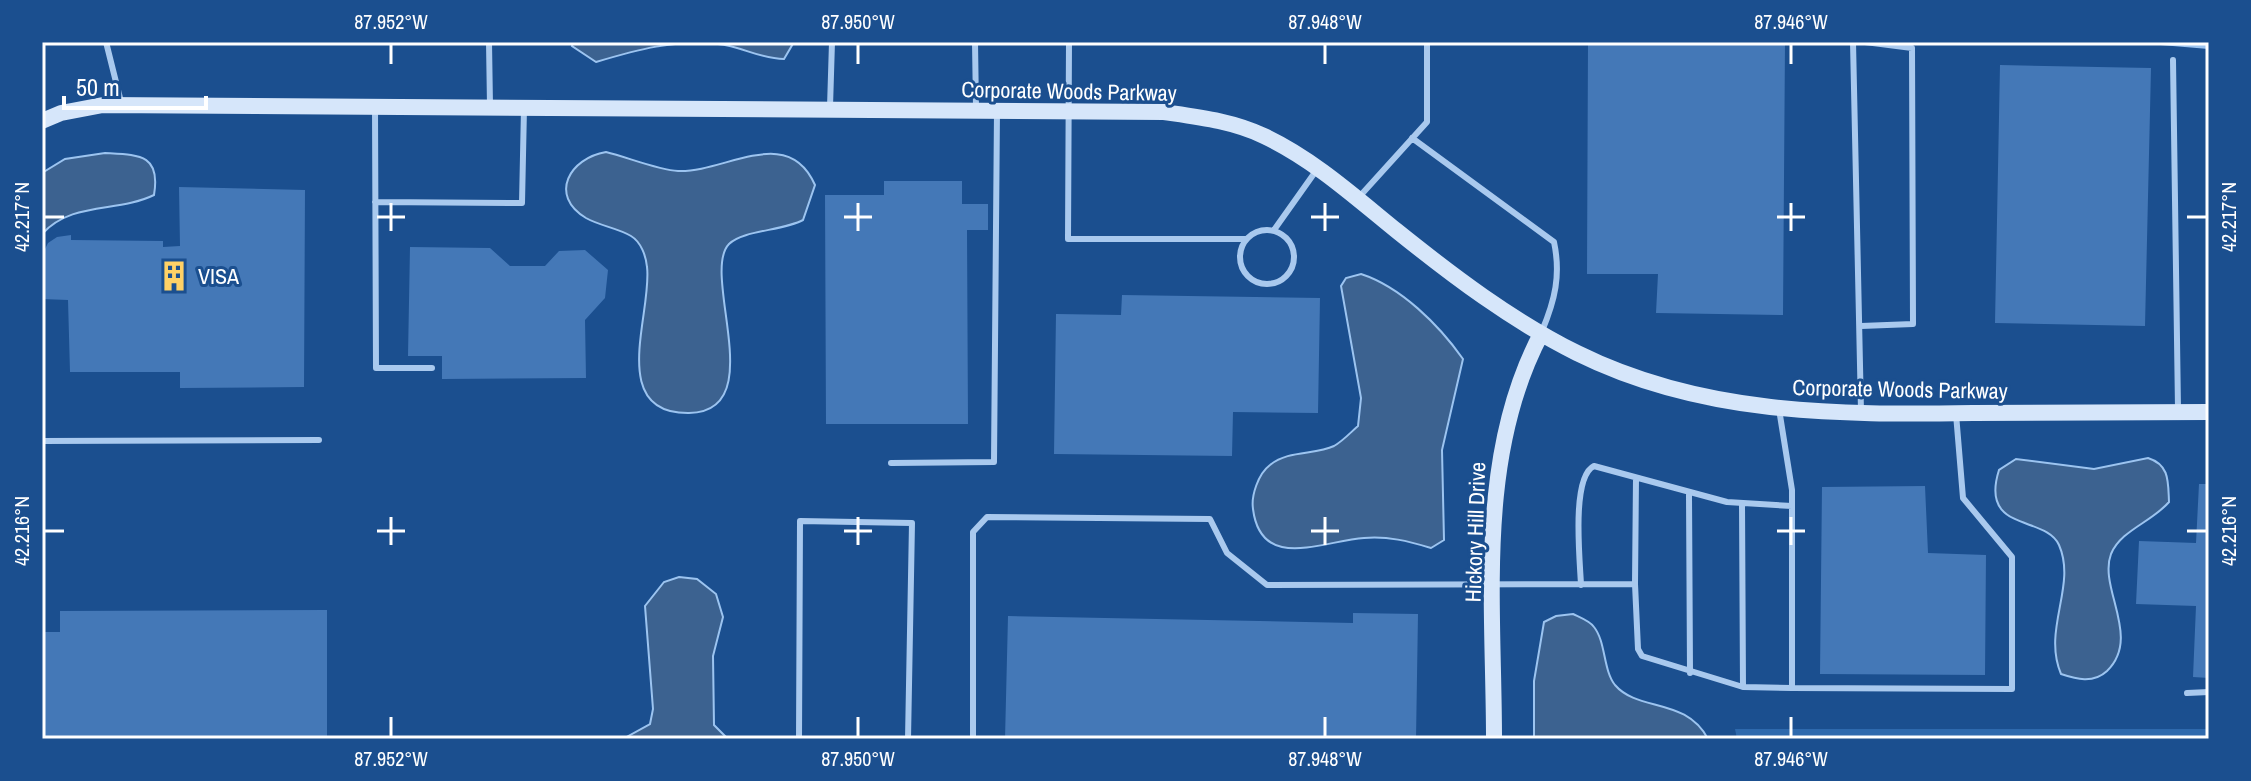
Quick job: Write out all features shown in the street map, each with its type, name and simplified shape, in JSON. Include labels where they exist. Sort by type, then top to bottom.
[{"type":"street","name":"Corporate Woods Parkway","points":[[42,121],[84,107],[121,105],[1164,112],[1209,119],[1264,136],[1318,168],[1496,306],[1541,334],[1630,377],[1716,400],[1779,409],[1862,414],[2209,412]]},
{"type":"street","name":"Hickory Hill Drive","points":[[1494,739],[1495,483],[1500,450],[1521,372],[1541,334]]},
{"type":"lane","points":[[106,42],[121,105]]},
{"type":"lane","points":[[489,42],[490,108]]},
{"type":"lane","points":[[830,110],[832,42]]},
{"type":"lane","points":[[975,42],[976,111]]},
{"type":"lane","points":[[1069,42],[1068,239],[1246,239],[1259,231],[1274,230],[1282,234],[1294,249],[1293,267],[1280,281],[1262,284],[1246,274],[1240,257],[1246,239]]},
{"type":"lane","points":[[1358,199],[1427,122],[1427,42]]},
{"type":"lane","points":[[1853,42],[1862,414]]},
{"type":"lane","points":[[1861,326],[1913,324],[1912,48],[1865,42]]},
{"type":"lane","points":[[2173,60],[2178,412]]},
{"type":"lane","points":[[375,107],[376,368],[432,368]]},
{"type":"lane","points":[[375,202],[522,203],[524,108]]},
{"type":"lane","points":[[891,463],[994,462],[997,111]]},
{"type":"lane","points":[[1412,138],[1554,242],[1558,264],[1555,300],[1541,334]]},
{"type":"lane","points":[[1274,230],[1318,168]]},
{"type":"lane","points":[[1779,409],[1792,506],[1792,688]]},
{"type":"lane","points":[[1636,478],[1635,584],[1638,649],[1642,656],[1743,687],[2012,689],[2012,557],[1963,498],[1956,414]]},
{"type":"lane","points":[[42,441],[319,440]]},
{"type":"lane","points":[[1581,585],[1579,507],[1588,469],[1603,467],[1689,494],[1742,503],[1792,506]]},
{"type":"lane","points":[[1689,494],[1690,673]]},
{"type":"lane","points":[[1742,503],[1743,687]]},
{"type":"lane","points":[[973,739],[973,532],[987,517],[1210,519],[1227,553],[1267,585],[1635,584]]},
{"type":"lane","points":[[799,739],[800,521],[912,523],[908,739]]},
{"type":"lane","points":[[2187,693],[2209,692]]},
{"type":"shaded area","points":[[573,42],[794,42],[784,59],[726,45],[687,43],[641,50],[596,62],[572,46]]},
{"type":"shaded area","points":[[606,152],[678,171],[772,154],[789,157],[803,167],[815,185],[803,220],[744,236],[729,244],[722,260],[722,283],[730,367],[726,390],[713,407],[689,413],[664,409],[648,397],[641,379],[639,357],[647,286],[644,254],[631,236],[591,221],[574,209],[566,189],[574,169],[593,156]]},
{"type":"shaded area","points":[[105,153],[137,156],[151,164],[154,195],[81,212],[54,224],[42,234],[42,173],[65,159]]},
{"type":"shaded area","points":[[1361,274],[1405,298],[1443,333],[1463,359],[1442,450],[1444,540],[1431,548],[1373,538],[1313,547],[1281,547],[1268,541],[1258,528],[1253,509],[1254,492],[1262,474],[1277,460],[1334,446],[1358,426],[1361,398],[1341,286],[1346,278]]},
{"type":"shaded area","points":[[2148,458],[2164,470],[2169,502],[2129,532],[2111,554],[2110,582],[2121,643],[2117,658],[2107,671],[2096,678],[2078,679],[2061,674],[2055,641],[2064,576],[2059,545],[2041,529],[2006,514],[1998,504],[1995,490],[1999,470],[2016,459],[2094,469]]},
{"type":"shaded area","points":[[679,577],[697,579],[716,594],[723,617],[713,656],[714,725],[726,737],[735,739],[623,739],[650,724],[653,709],[645,606],[664,582]]},
{"type":"shaded area","points":[[1573,614],[1590,623],[1598,633],[1608,672],[1615,685],[1636,699],[1687,717],[1699,726],[1708,739],[1534,739],[1534,681],[1544,622],[1556,616]]},
{"type":"shaded area","points":[[1735,729],[2209,729],[2209,739],[1737,739]]},
{"type":"building","points":[[1588,42],[1785,42],[1783,315],[1656,313],[1658,274],[1587,274]]},
{"type":"building","points":[[2000,65],[2151,68],[2145,326],[1995,323]]},
{"type":"building","points":[[884,181],[962,181],[962,204],[988,204],[988,230],[967,230],[968,424],[826,424],[825,195],[884,195]]},
{"type":"building","name":"VISA","points":[[179,187],[305,190],[304,387],[180,388],[180,372],[70,372],[68,300],[42,299],[43,253],[48,243],[57,237],[71,235],[71,240],[163,241],[163,247],[180,246]]},
{"type":"building","points":[[410,247],[490,248],[510,266],[545,266],[559,251],[585,250],[608,270],[605,298],[585,320],[586,378],[442,379],[442,356],[408,356]]},
{"type":"building","points":[[1122,295],[1320,298],[1318,413],[1233,412],[1232,456],[1054,454],[1056,314],[1121,315]]},
{"type":"building","points":[[2199,484],[2209,484],[2209,678],[2193,677],[2196,606],[2136,604],[2139,541],[2196,543]]},
{"type":"building","points":[[1925,486],[1928,553],[1986,555],[1985,675],[1820,674],[1822,487]]},
{"type":"building","points":[[327,610],[327,739],[42,739],[42,632],[60,632],[60,611]]},
{"type":"building","points":[[1353,613],[1418,614],[1416,739],[1005,739],[1008,616],[1353,623]]},
{"type":"waterway","points":[[2161,42],[2209,46]]},
{"type":"place","name":"VISA","points":[[174,276]]}]
